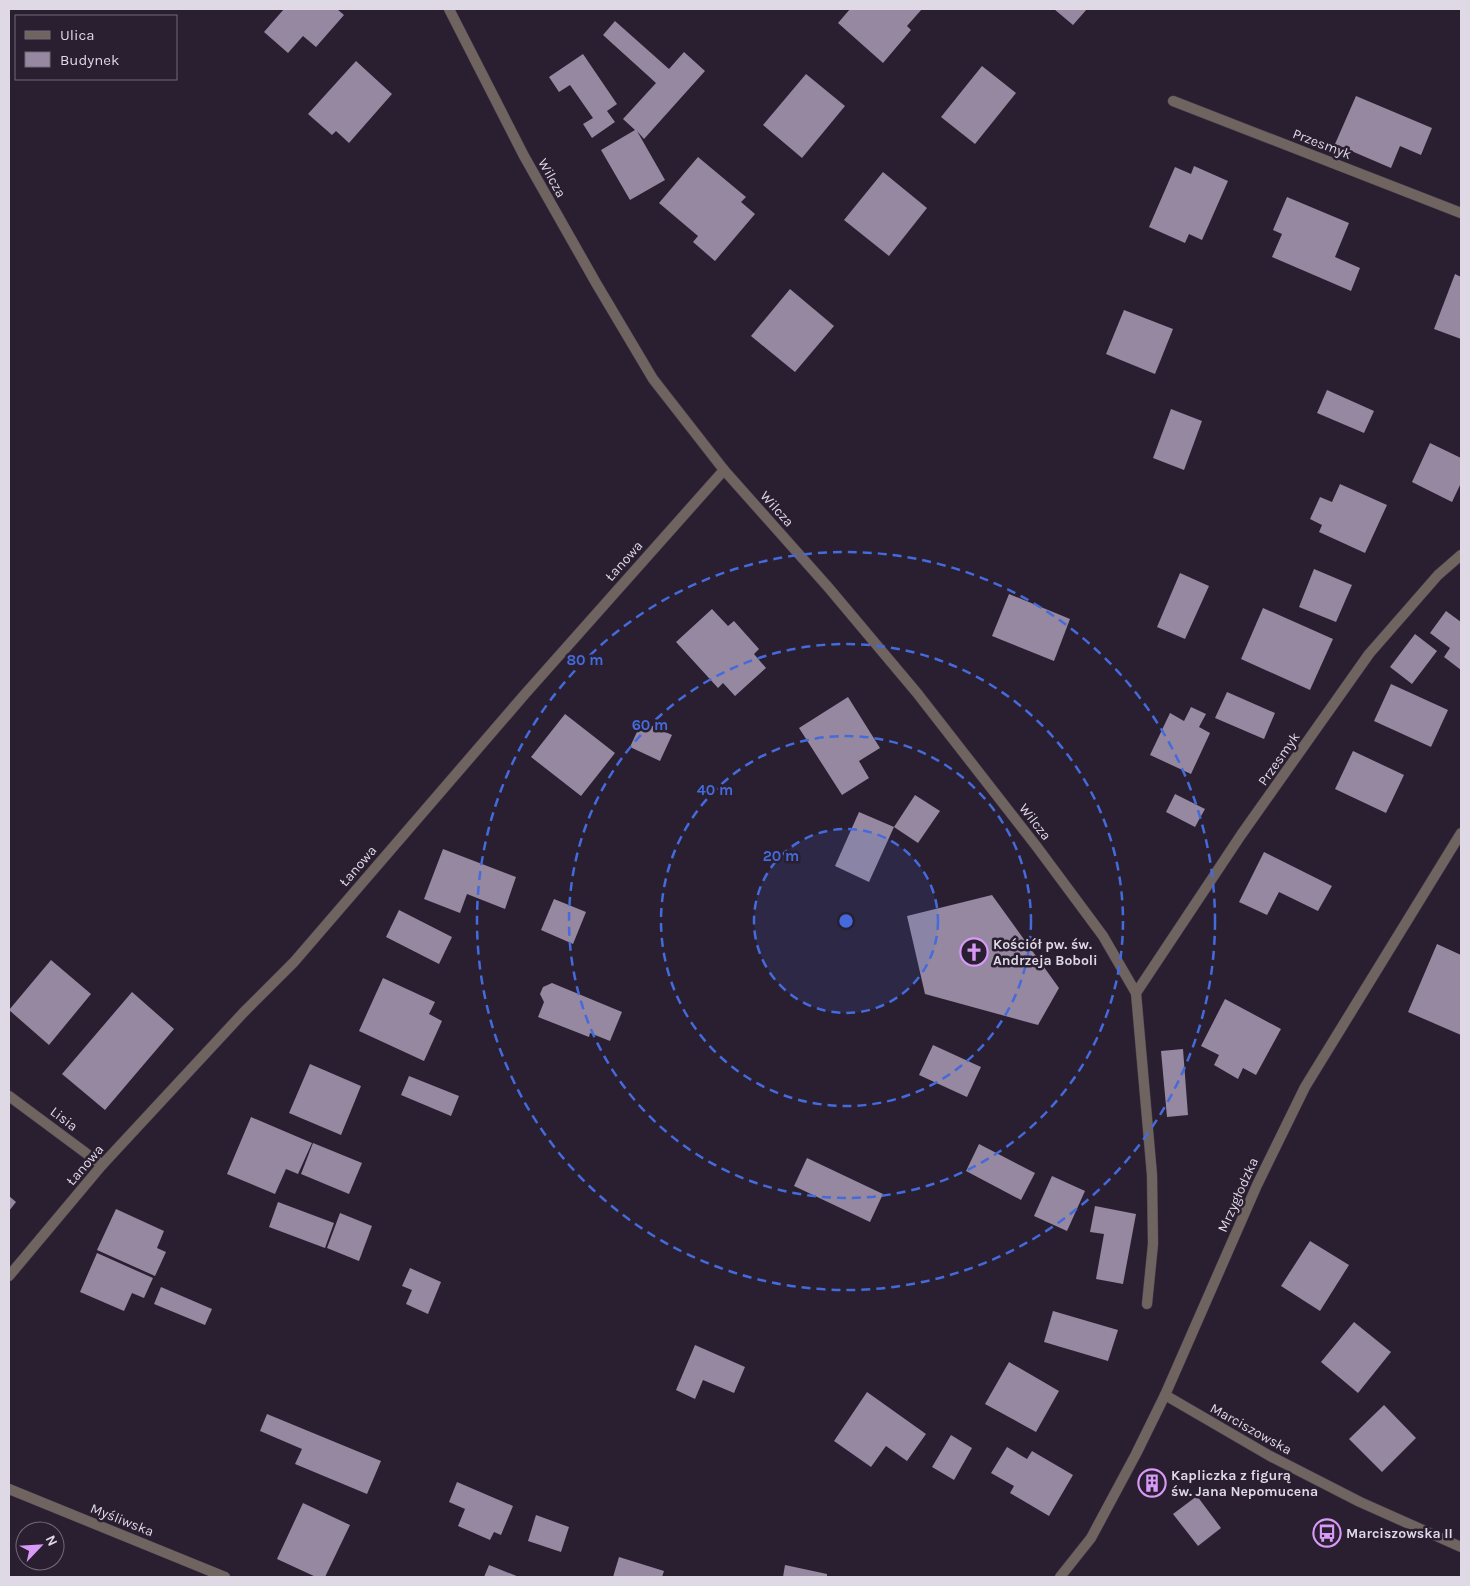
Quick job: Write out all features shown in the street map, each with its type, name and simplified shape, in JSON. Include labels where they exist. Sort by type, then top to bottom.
[{"type":"street","name":"Wilcza","points":[[449,9],[524,156],[653,380],[724,470],[828,587],[917,693],[1037,847],[1103,936],[1136,993]]},
{"type":"street","name":"Przesmyk","points":[[1173,101],[1461,213]]},
{"type":"street","name":"Łanowa","points":[[9,1276],[102,1165],[244,1012],[294,962],[525,694],[724,470]]},
{"type":"street","name":"Przesmyk","points":[[1136,993],[1241,835],[1369,654],[1438,575],[1461,555]]},
{"type":"street","name":"Mrzygłodzka","points":[[1060,1577],[1096,1530],[1165,1395],[1257,1185],[1305,1087],[1461,833]]},
{"type":"street","points":[[1136,993],[1152,1175],[1153,1244],[1147,1304]]},
{"type":"street","name":"Lisia","points":[[9,1096],[102,1165]]},
{"type":"street","name":"Marciszowska","points":[[1165,1395],[1262,1452],[1327,1486],[1461,1548]]},
{"type":"street","name":"Myśliwska","points":[[9,1489],[225,1577]]},
{"type":"building","points":[[284,9],[337,9],[344,15],[316,47],[303,36],[288,53],[264,32]]},
{"type":"building","points":[[850,9],[922,9],[907,26],[911,30],[883,63],[838,23]]},
{"type":"building","points":[[1054,9],[1087,9],[1073,25]]},
{"type":"building","points":[[615,21],[669,69],[684,52],[705,71],[644,139],[637,131],[665,180],[630,200],[601,150],[635,130],[623,119],[656,83],[603,35]]},
{"type":"building","points":[[583,54],[617,104],[607,111],[615,122],[592,138],[583,124],[593,118],[570,85],[559,92],[549,77]]},
{"type":"building","points":[[356,61],[392,94],[349,143],[336,131],[332,135],[308,114]]},
{"type":"building","points":[[982,66],[1016,93],[975,144],[941,117]]},
{"type":"building","points":[[806,74],[845,106],[802,158],[763,125]]},
{"type":"building","points":[[1356,96],[1432,128],[1421,155],[1400,146],[1391,168],[1335,144]]},
{"type":"building","points":[[698,157],[746,197],[741,202],[755,214],[715,261],[693,242],[698,236],[659,203]]},
{"type":"building","points":[[1194,166],[1228,181],[1202,240],[1189,234],[1185,243],[1149,227],[1175,167],[1191,174]]},
{"type":"building","points":[[883,172],[927,208],[889,256],[844,220]]},
{"type":"building","points":[[1287,197],[1349,223],[1335,257],[1360,268],[1351,291],[1272,257],[1282,234],[1273,230]]},
{"type":"building","points":[[1455,274],[1461,277],[1461,339],[1434,329]]},
{"type":"building","points":[[790,289],[834,326],[795,372],[751,336]]},
{"type":"building","points":[[1124,310],[1173,329],[1155,374],[1106,354]]},
{"type":"building","points":[[1327,390],[1374,411],[1364,433],[1317,413]]},
{"type":"building","points":[[1171,409],[1202,421],[1184,470],[1153,458]]},
{"type":"building","points":[[1430,443],[1461,458],[1461,483],[1452,502],[1412,482]]},
{"type":"building","points":[[1340,484],[1387,505],[1365,553],[1319,532],[1322,525],[1310,519],[1320,497],[1332,502]]},
{"type":"building","points":[[1314,569],[1352,585],[1336,622],[1299,607]]},
{"type":"building","points":[[1180,573],[1209,586],[1185,639],[1157,627]]},
{"type":"building","points":[[1009,594],[1070,619],[1054,661],[992,636]]},
{"type":"building","points":[[1263,608],[1333,639],[1310,690],[1241,659]]},
{"type":"building","points":[[712,609],[728,626],[734,621],[759,649],[754,654],[766,668],[735,696],[723,683],[718,688],[676,642]]},
{"type":"building","points":[[1446,611],[1461,622],[1461,670],[1444,657],[1450,648],[1430,633]]},
{"type":"building","points":[[1415,634],[1437,651],[1412,684],[1390,667]]},
{"type":"building","points":[[1391,684],[1448,710],[1431,747],[1374,721]]},
{"type":"building","points":[[1227,692],[1275,713],[1264,739],[1215,718]]},
{"type":"building","points":[[848,697],[880,748],[859,761],[869,778],[842,795],[799,728]]},
{"type":"building","points":[[1191,707],[1206,714],[1199,727],[1210,733],[1191,774],[1150,755],[1170,713],[1184,721]]},
{"type":"building","points":[[565,714],[615,753],[581,796],[531,757]]},
{"type":"building","points":[[642,721],[672,735],[660,761],[630,747]]},
{"type":"building","points":[[1353,751],[1404,775],[1386,813],[1335,789]]},
{"type":"building","points":[[1175,794],[1205,809],[1195,827],[1166,812]]},
{"type":"building","points":[[915,795],[940,811],[918,843],[894,827]]},
{"type":"building","points":[[859,812],[894,827],[869,882],[835,866]]},
{"type":"building","points":[[443,849],[516,877],[505,909],[467,894],[460,913],[424,899]]},
{"type":"building","points":[[1264,852],[1332,886],[1318,911],[1279,892],[1267,915],[1239,902]]},
{"type":"building","name":"Kościół pw. św. Andrzeja Boboli","points":[[992,895],[1059,988],[1038,1025],[925,994],[907,916]]},
{"type":"building","points":[[554,899],[586,912],[573,944],[541,930]]},
{"type":"building","points":[[399,910],[452,937],[439,964],[386,937]]},
{"type":"building","points":[[1437,944],[1461,955],[1461,1035],[1408,1012]]},
{"type":"building","points":[[51,960],[91,994],[49,1045],[9,1010]]},
{"type":"building","points":[[383,978],[435,1002],[429,1014],[442,1021],[424,1061],[359,1031]]},
{"type":"building","points":[[552,983],[622,1012],[610,1041],[590,1033],[589,1037],[538,1017],[544,1002],[540,994],[543,987]]},
{"type":"building","points":[[132,992],[174,1029],[105,1110],[62,1074]]},
{"type":"building","points":[[1225,999],[1281,1029],[1256,1075],[1243,1068],[1238,1079],[1214,1065],[1219,1055],[1201,1046]]},
{"type":"building","points":[[933,1045],[981,1067],[967,1097],[919,1075]]},
{"type":"building","points":[[1183,1049],[1188,1115],[1167,1117],[1161,1051]]},
{"type":"building","points":[[310,1064],[361,1086],[341,1135],[289,1113]]},
{"type":"building","points":[[409,1076],[459,1096],[451,1116],[401,1095]]},
{"type":"building","points":[[251,1117],[312,1143],[298,1174],[286,1169],[275,1194],[227,1174]]},
{"type":"building","points":[[313,1143],[362,1163],[349,1194],[301,1174]]},
{"type":"building","points":[[979,1144],[1035,1173],[1021,1200],[966,1171]]},
{"type":"building","points":[[807,1158],[883,1194],[870,1222],[794,1186]]},
{"type":"building","points":[[1052,1176],[1085,1191],[1067,1231],[1034,1216]]},
{"type":"building","points":[[9,1196],[16,1202],[9,1211]]},
{"type":"building","points":[[278,1202],[334,1223],[325,1248],[269,1227]]},
{"type":"building","points":[[1095,1206],[1136,1214],[1123,1284],[1096,1279],[1104,1234],[1090,1232]]},
{"type":"building","points":[[116,1209],[164,1231],[157,1248],[166,1252],[155,1276],[97,1250]]},
{"type":"building","points":[[340,1213],[372,1226],[359,1261],[327,1248]]},
{"type":"building","points":[[1310,1241],[1349,1265],[1320,1311],[1281,1286]]},
{"type":"building","points":[[97,1253],[153,1278],[144,1298],[132,1293],[124,1311],[80,1292]]},
{"type":"building","points":[[410,1268],[441,1282],[428,1314],[406,1304],[412,1290],[402,1286]]},
{"type":"building","points":[[161,1287],[212,1309],[205,1325],[154,1304]]},
{"type":"building","points":[[1053,1311],[1118,1330],[1108,1361],[1044,1342]]},
{"type":"building","points":[[1354,1322],[1391,1352],[1358,1393],[1321,1362]]},
{"type":"building","points":[[695,1345],[745,1367],[734,1393],[703,1380],[695,1399],[676,1390]]},
{"type":"building","points":[[1009,1362],[1059,1391],[1036,1432],[985,1404]]},
{"type":"building","points":[[867,1392],[926,1434],[907,1461],[886,1446],[871,1467],[834,1441]]},
{"type":"building","points":[[1384,1405],[1416,1438],[1382,1472],[1349,1439]]},
{"type":"building","points":[[267,1414],[381,1461],[367,1494],[295,1464],[302,1449],[260,1431]]},
{"type":"building","points":[[951,1435],[972,1448],[954,1480],[932,1467]]},
{"type":"building","points":[[1007,1447],[1027,1459],[1032,1451],[1073,1475],[1049,1516],[1010,1493],[1014,1486],[991,1473]]},
{"type":"building","name":"Kapliczka z figurą św. Jana Nepomucena","points":[[1151,1475],[1160,1480],[1154,1492],[1144,1486]]},
{"type":"building","points":[[457,1482],[513,1506],[501,1535],[494,1532],[490,1540],[458,1526],[465,1509],[449,1502]]},
{"type":"building","points":[[1197,1496],[1221,1528],[1198,1546],[1173,1514]]},
{"type":"building","points":[[303,1503],[350,1525],[325,1577],[316,1577],[277,1559]]},
{"type":"building","points":[[536,1515],[569,1527],[561,1552],[528,1541]]},
{"type":"building","points":[[619,1557],[664,1571],[662,1577],[613,1577]]},
{"type":"building","points":[[489,1565],[519,1577],[484,1577]]},
{"type":"building","points":[[785,1565],[827,1574],[827,1577],[783,1577]]},
{"type":"place","name":"Kościół pw. św. Andrzeja Boboli","points":[[974,952]]},
{"type":"place","name":"Kapliczka z figurą św. Jana Nepomucena","points":[[1152,1483]]},
{"type":"place","name":"Marciszowska II","points":[[1327,1533]]}]
